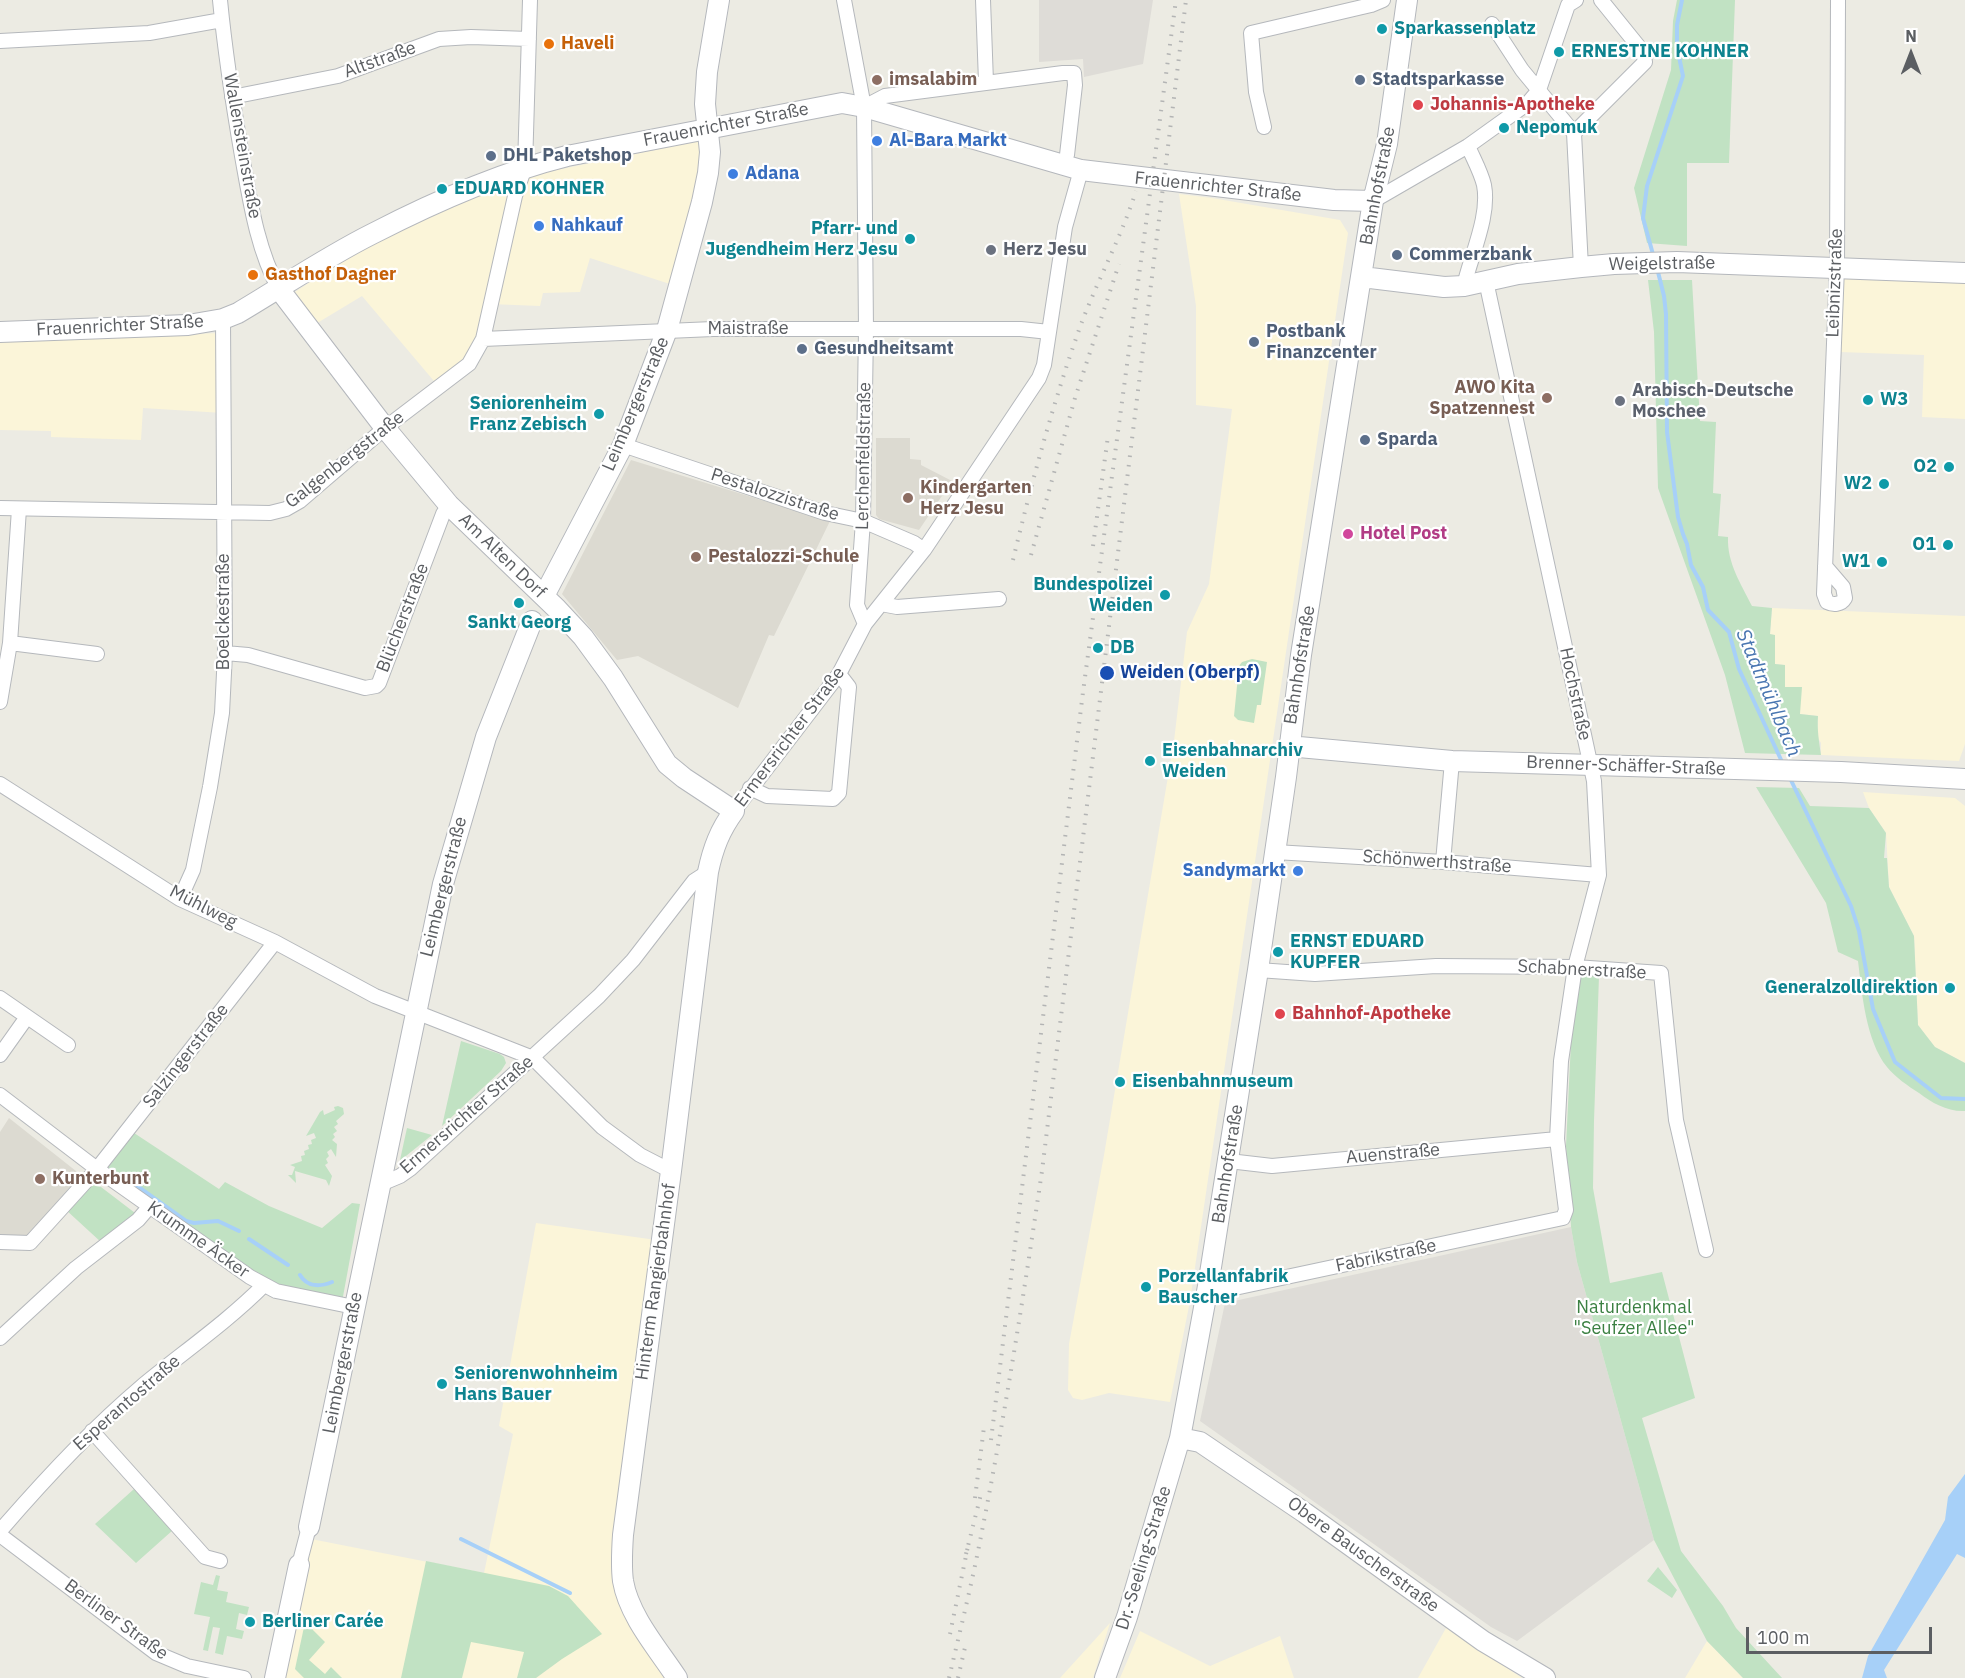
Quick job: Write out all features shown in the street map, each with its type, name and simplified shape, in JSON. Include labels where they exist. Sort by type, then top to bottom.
[{"type":"street","name":"Wallensteinstraße","points":[[220,0],[232,97],[249,192],[270,274],[279,289]]},
{"type":"street","name":"Galgenbergstraße","points":[[0,508],[223,514],[270,513],[286,510],[300,501],[385,428],[469,364],[483,339],[515,196],[525,167],[530,0]]},
{"type":"street","name":"Leimbergerstraße","points":[[275,1678],[381,1184],[434,920],[453,846],[486,737],[532,621],[623,445],[667,330],[704,192],[710,152],[705,104],[707,72],[718,0]]},
{"type":"street","name":"Lerchenfeldstraße","points":[[844,0],[864,107],[866,330],[863,521],[857,605],[865,624]]},
{"type":"street","points":[[982,0],[986,82]]},
{"type":"street","points":[[1264,127],[1256,92],[1251,33],[1371,5],[1383,0]]},
{"type":"street","name":"Bahnhofstraße","points":[[1180,1438],[1229,1161],[1286,777],[1300,655],[1373,201],[1388,138],[1407,0]]},
{"type":"street","points":[[1373,201],[1468,146],[1528,103],[1539,90],[1568,5],[1576,0]]},
{"type":"street","points":[[1574,133],[1646,62],[1643,52],[1600,0]]},
{"type":"street","name":"Leibnizstraße","points":[[1825,566],[1837,268],[1838,0]]},
{"type":"street","points":[[0,40],[149,33],[222,20]]},
{"type":"street","points":[[1492,24],[1522,70],[1574,133],[1581,267]]},
{"type":"street","name":"Altstraße","points":[[232,97],[338,76],[438,39],[471,37],[529,39]]},
{"type":"street","points":[[864,107],[885,96],[1074,73],[1075,85],[1067,155]]},
{"type":"street","name":"Frauenrichter Straße","points":[[0,333],[188,325],[223,319],[238,313],[371,234],[497,177],[525,167],[567,156],[842,103],[864,107],[1081,170],[1334,200],[1373,201]]},
{"type":"street","points":[[1464,286],[1483,224],[1484,186],[1468,146]]},
{"type":"street","name":"Ermersrichter Straße","points":[[381,1184],[410,1169],[599,996],[633,960],[694,881],[708,872],[713,846],[723,826],[839,674],[865,624],[924,550],[1039,378],[1044,365],[1065,227],[1081,170]]},
{"type":"street","name":"Weigelstraße","points":[[1362,277],[1425,285],[1464,286],[1518,274],[1581,267],[1677,262],[1965,273]]},
{"type":"street","name":"Hochstraße","points":[[1486,281],[1594,781],[1599,875],[1575,967],[1561,1061],[1557,1139],[1566,1210],[1563,1218]]},
{"type":"street","name":"Am Alten Dorf","points":[[279,289],[385,428],[449,505],[544,596],[583,637],[598,656],[667,764],[734,811]]},
{"type":"street","name":"Boelckestraße","points":[[180,899],[193,870],[222,713],[225,653],[223,319]]},
{"type":"street","name":"Maistraße","points":[[483,339],[713,329],[1049,332]]},
{"type":"street","name":"Pestalozzistraße","points":[[623,445],[825,513],[863,521],[914,543],[924,550]]},
{"type":"street","name":"Blücherstraße","points":[[225,653],[248,655],[365,688],[376,686],[443,514],[449,505]]},
{"type":"street","points":[[0,702],[10,644],[19,509]]},
{"type":"street","points":[[881,604],[897,607],[999,599]]},
{"type":"street","points":[[10,644],[97,654]]},
{"type":"street","points":[[750,788],[767,796],[834,799],[839,793],[849,687],[839,674]]},
{"type":"street","name":"Brenner-Schäffer-Straße","points":[[1288,746],[1452,760],[1805,771],[1965,779]]},
{"type":"street","points":[[1443,862],[1452,760]]},
{"type":"street","name":"Mühlweg","points":[[0,784],[180,899],[275,942],[375,996],[533,1058]]},
{"type":"street","name":"Schönwerthstraße","points":[[1275,852],[1443,862],[1599,875]]},
{"type":"street","name":"Hinterm Rangierbahnhof","points":[[677,1678],[636,1616],[626,1593],[622,1551],[708,872]]},
{"type":"street","name":"Salzingerstraße","points":[[0,1242],[30,1243],[97,1169],[275,942]]},
{"type":"street","name":"Schabnerstraße","points":[[1258,970],[1315,974],[1436,966],[1575,967],[1661,973],[1676,1120],[1706,1250]]},
{"type":"street","points":[[0,998],[68,1045]]},
{"type":"street","points":[[0,1055],[27,1017]]},
{"type":"street","points":[[533,1058],[602,1127],[640,1155],[671,1171]]},
{"type":"street","name":"Krumme Äcker","points":[[0,1095],[97,1169],[264,1285],[276,1291],[354,1306]]},
{"type":"street","name":"Auenstraße","points":[[1229,1161],[1272,1166],[1557,1139]]},
{"type":"street","points":[[0,1338],[76,1268],[138,1220],[150,1206]]},
{"type":"street","name":"Fabrikstraße","points":[[1208,1286],[1230,1289],[1563,1218]]},
{"type":"street","name":"Esperantostraße","points":[[0,1533],[55,1468],[92,1431],[248,1302],[264,1285]]},
{"type":"street","points":[[92,1431],[205,1557],[220,1561]]},
{"type":"street","name":"Dr.-Seeling-Straße","points":[[1105,1678],[1127,1617],[1180,1438]]},
{"type":"street","name":"Obere Bauscherstraße","points":[[1180,1438],[1200,1442],[1305,1513],[1483,1641],[1545,1678]]},
{"type":"street","name":"Berliner Straße","points":[[0,1533],[156,1653],[187,1666],[244,1678]]},
{"type":"shaded area","points":[[1039,0],[1153,0],[1143,64],[1084,77],[1083,59],[1039,62]]},
{"type":"shaded area","points":[[709,139],[679,287],[590,258],[580,292],[543,293],[540,306],[490,304],[483,339],[439,387],[362,296],[309,328],[286,298],[348,257],[414,223],[522,177]]},
{"type":"shaded area","points":[[1179,194],[1340,220],[1348,233],[1190,1301],[1170,1402],[1109,1393],[1082,1400],[1073,1398],[1068,1390],[1069,1344],[1104,1155],[1174,741],[1187,632],[1209,584],[1232,409],[1196,405],[1196,306]]},
{"type":"shaded area","points":[[1844,276],[1965,282],[1965,419],[1922,417],[1924,355],[1840,352]]},
{"type":"shaded area","points":[[222,333],[223,413],[143,408],[141,440],[51,437],[51,431],[0,430],[0,340]]},
{"type":"shaded area","name":"Kindergarten Herz Jesu","points":[[876,438],[910,438],[910,459],[921,460],[921,465],[952,481],[919,530],[879,519],[876,515]]},
{"type":"shaded area","name":"Pestalozzi-Schule","points":[[631,460],[830,521],[774,636],[769,635],[738,708],[638,656],[617,660],[562,594]]},
{"type":"shaded area","points":[[1772,608],[1965,616],[1965,744],[1959,761],[1821,755],[1821,743],[1817,736],[1818,716],[1800,714],[1784,687],[1785,665],[1775,664],[1775,636],[1770,635]]},
{"type":"shaded area","points":[[1863,792],[1955,798],[1965,806],[1965,1063],[1935,1047],[1918,1025],[1914,936],[1889,887],[1886,833],[1869,808]]},
{"type":"shaded area","name":"Kunterbunt","points":[[9,1118],[81,1175],[80,1182],[27,1238],[0,1237],[0,1132]]},
{"type":"shaded area","points":[[536,1223],[656,1240],[616,1569],[672,1678],[275,1678],[306,1538],[484,1573],[513,1434],[499,1426]]},
{"type":"shaded area","name":"Porzellanfabrik Bauscher","points":[[1571,1227],[1577,1262],[1654,1540],[1517,1641],[1491,1627],[1200,1421],[1225,1303]]},
{"type":"shaded area","points":[[1110,1623],[1093,1678],[1060,1678]]},
{"type":"shaded area","points":[[1446,1628],[1479,1650],[1522,1678],[1418,1678]]},
{"type":"shaded area","points":[[1140,1631],[1210,1666],[1280,1636],[1294,1678],[1120,1678]]},
{"type":"shaded area","points":[[1707,1641],[1743,1678],[1685,1678]]},
{"type":"green space","points":[[1677,0],[1735,0],[1729,163],[1687,163],[1687,246],[1647,243],[1634,188],[1671,70],[1673,21]]},
{"type":"green space","points":[[1648,280],[1692,280],[1700,421],[1716,422],[1713,493],[1721,494],[1718,536],[1728,537],[1732,564],[1752,606],[1772,608],[1770,634],[1775,635],[1775,664],[1785,665],[1785,687],[1802,687],[1800,714],[1818,716],[1821,755],[1745,753],[1725,675],[1658,488],[1654,332]]},
{"type":"green space","points":[[1252,659],[1267,662],[1261,705],[1257,705],[1254,723],[1238,720],[1234,716],[1239,666],[1242,662]]},
{"type":"green space","points":[[1756,787],[1799,788],[1810,806],[1869,808],[1886,833],[1884,858],[1887,858],[1889,887],[1914,936],[1918,1025],[1935,1047],[1965,1063],[1965,1111],[1946,1108],[1929,1100],[1898,1078],[1887,1067],[1874,1044],[1866,1017],[1858,961],[1838,952],[1826,903]]},
{"type":"green space","name":"Naturdenkmal \"Seufzer Allee\"","points":[[1582,974],[1599,976],[1593,1188],[1610,1283],[1662,1272],[1695,1398],[1642,1418],[1681,1551],[1723,1606],[1736,1628],[1782,1678],[1743,1678],[1707,1641],[1654,1540],[1577,1262],[1571,1227],[1566,1146],[1573,1001]]},
{"type":"green space","points":[[461,1041],[500,1054],[506,1063],[501,1071],[442,1126]]},
{"type":"green space","points":[[338,1106],[343,1108],[344,1114],[336,1121],[338,1124],[334,1127],[337,1131],[333,1134],[335,1137],[332,1140],[337,1144],[336,1157],[331,1149],[327,1152],[328,1163],[325,1165],[332,1176],[329,1186],[326,1180],[295,1171],[296,1183],[288,1175],[292,1175],[295,1167],[290,1165],[302,1161],[301,1156],[305,1155],[304,1151],[309,1149],[308,1145],[312,1144],[311,1140],[316,1138],[314,1133],[306,1136],[320,1112],[323,1110],[324,1115]]},
{"type":"green space","points":[[407,1128],[432,1135],[400,1160]]},
{"type":"green space","points":[[128,1129],[219,1189],[225,1182],[269,1206],[322,1228],[352,1203],[360,1204],[342,1302],[251,1276],[103,1167]]},
{"type":"green space","points":[[85,1186],[101,1187],[139,1216],[102,1243],[65,1209]]},
{"type":"green space","points":[[134,1489],[173,1530],[136,1563],[95,1524]]},
{"type":"green space","points":[[426,1561],[549,1586],[568,1596],[602,1634],[536,1678],[517,1678],[524,1652],[471,1642],[462,1678],[401,1678]]},
{"type":"green space","points":[[1658,1567],[1677,1590],[1672,1598],[1647,1581]]},
{"type":"green space","points":[[216,1575],[220,1576],[217,1590],[228,1592],[226,1602],[249,1607],[247,1615],[239,1613],[236,1629],[244,1631],[242,1639],[227,1636],[223,1655],[215,1653],[220,1628],[213,1627],[208,1651],[203,1650],[210,1617],[194,1614],[201,1582],[213,1585]]},
{"type":"green space","points":[[304,1627],[312,1629],[325,1642],[309,1660],[325,1674],[331,1667],[342,1678],[304,1678],[295,1669]]},
{"type":"water","points":[[1965,1474],[1965,1558],[1957,1554],[1884,1670],[1887,1678],[1862,1678],[1868,1656],[1945,1520],[1948,1497]]},
{"type":"waterway","name":"Stadtmühlbach","points":[[1654,258],[1643,218],[1647,186],[1683,76],[1677,47],[1677,25],[1682,0]]},
{"type":"waterway","name":"Stadtmühlbach","points":[[1657,268],[1666,314],[1667,432],[1678,517],[1691,565],[1703,587],[1708,610],[1729,632],[1739,669],[1783,764]]},
{"type":"waterway","name":"Stadtmühlbach","points":[[1789,776],[1851,906],[1859,931],[1873,1009],[1895,1062],[1941,1098],[1965,1099]]},
{"type":"waterway","points":[[123,1176],[186,1221],[194,1223],[218,1221],[239,1231]]},
{"type":"waterway","points":[[249,1239],[288,1265]]},
{"type":"waterway","points":[[300,1275],[306,1282],[314,1285],[332,1282]]},
{"type":"waterway","points":[[461,1539],[570,1593]]},
{"type":"railway","points":[[991,1440],[1083,692],[1176,0]]},
{"type":"railway","points":[[949,1678],[966,1607],[998,1445],[1042,1171],[1186,0]]},
{"type":"railway","points":[[1013,560],[1044,442],[1070,356],[1136,191]]},
{"type":"railway","points":[[1031,555],[1075,398],[1119,264]]},
{"type":"railway","points":[[1093,546],[1108,436]]},
{"type":"railway","points":[[975,1498],[984,1427]]},
{"type":"railway","points":[[966,1554],[982,1490]]},
{"type":"railway","points":[[950,1634],[968,1546]]},
{"type":"railway","points":[[958,1678],[966,1643]]},
{"type":"place","name":"Sparkassenplatz","points":[[1382,29]]},
{"type":"place","name":"Haveli","points":[[549,44]]},
{"type":"place","name":"ERNESTINE KOHNER","points":[[1559,52]]},
{"type":"place","name":"imsalabim","points":[[877,80]]},
{"type":"place","name":"Stadtsparkasse","points":[[1360,80]]},
{"type":"place","name":"Johannis-Apotheke","points":[[1418,105]]},
{"type":"place","name":"Nepomuk","points":[[1504,128]]},
{"type":"place","name":"Al-Bara Markt","points":[[877,141]]},
{"type":"place","name":"DHL Paketshop","points":[[491,156]]},
{"type":"place","name":"Adana","points":[[733,174]]},
{"type":"place","name":"EDUARD KOHNER","points":[[442,189]]},
{"type":"place","name":"Nahkauf","points":[[539,226]]},
{"type":"place","name":"Pfarr- und Jugendheim Herz Jesu","points":[[910,239]]},
{"type":"place","name":"Herz Jesu","points":[[991,250]]},
{"type":"place","name":"Commerzbank","points":[[1397,255]]},
{"type":"place","name":"Gasthof Dagner","points":[[253,275]]},
{"type":"place","name":"Postbank Finanzcenter","points":[[1254,342]]},
{"type":"place","name":"Gesundheitsamt","points":[[802,349]]},
{"type":"place","name":"AWO Kita Spatzennest","points":[[1547,398]]},
{"type":"place","name":"W3","points":[[1868,400]]},
{"type":"place","name":"Arabisch-Deutsche Moschee","points":[[1620,401]]},
{"type":"place","name":"Seniorenheim Franz Zebisch","points":[[599,414]]},
{"type":"place","name":"Sparda","points":[[1365,440]]},
{"type":"place","name":"O2","points":[[1949,467]]},
{"type":"place","name":"W2","points":[[1884,484]]},
{"type":"place","name":"Kindergarten Herz Jesu","points":[[908,498]]},
{"type":"place","name":"Hotel Post","points":[[1348,534]]},
{"type":"place","name":"O1","points":[[1948,545]]},
{"type":"place","name":"Pestalozzi-Schule","points":[[696,557]]},
{"type":"place","name":"W1","points":[[1882,562]]},
{"type":"place","name":"Bundespolizei Weiden","points":[[1165,595]]},
{"type":"place","name":"Sankt Georg","points":[[519,603]]},
{"type":"place","name":"DB","points":[[1098,648]]},
{"type":"place","name":"Weiden (Oberpf)","points":[[1107,673]]},
{"type":"place","name":"Eisenbahnarchiv Weiden","points":[[1150,761]]},
{"type":"place","name":"Sandymarkt","points":[[1298,871]]},
{"type":"place","name":"ERNST EDUARD KUPFER","points":[[1278,952]]},
{"type":"place","name":"Generalzolldirektion","points":[[1950,988]]},
{"type":"place","name":"Bahnhof-Apotheke","points":[[1280,1014]]},
{"type":"place","name":"Eisenbahnmuseum","points":[[1120,1082]]},
{"type":"place","name":"Kunterbunt","points":[[40,1179]]},
{"type":"place","name":"Porzellanfabrik Bauscher","points":[[1146,1287]]},
{"type":"place","name":"Seniorenwohnheim Hans Bauer","points":[[442,1384]]},
{"type":"place","name":"Berliner Carée","points":[[250,1622]]}]
